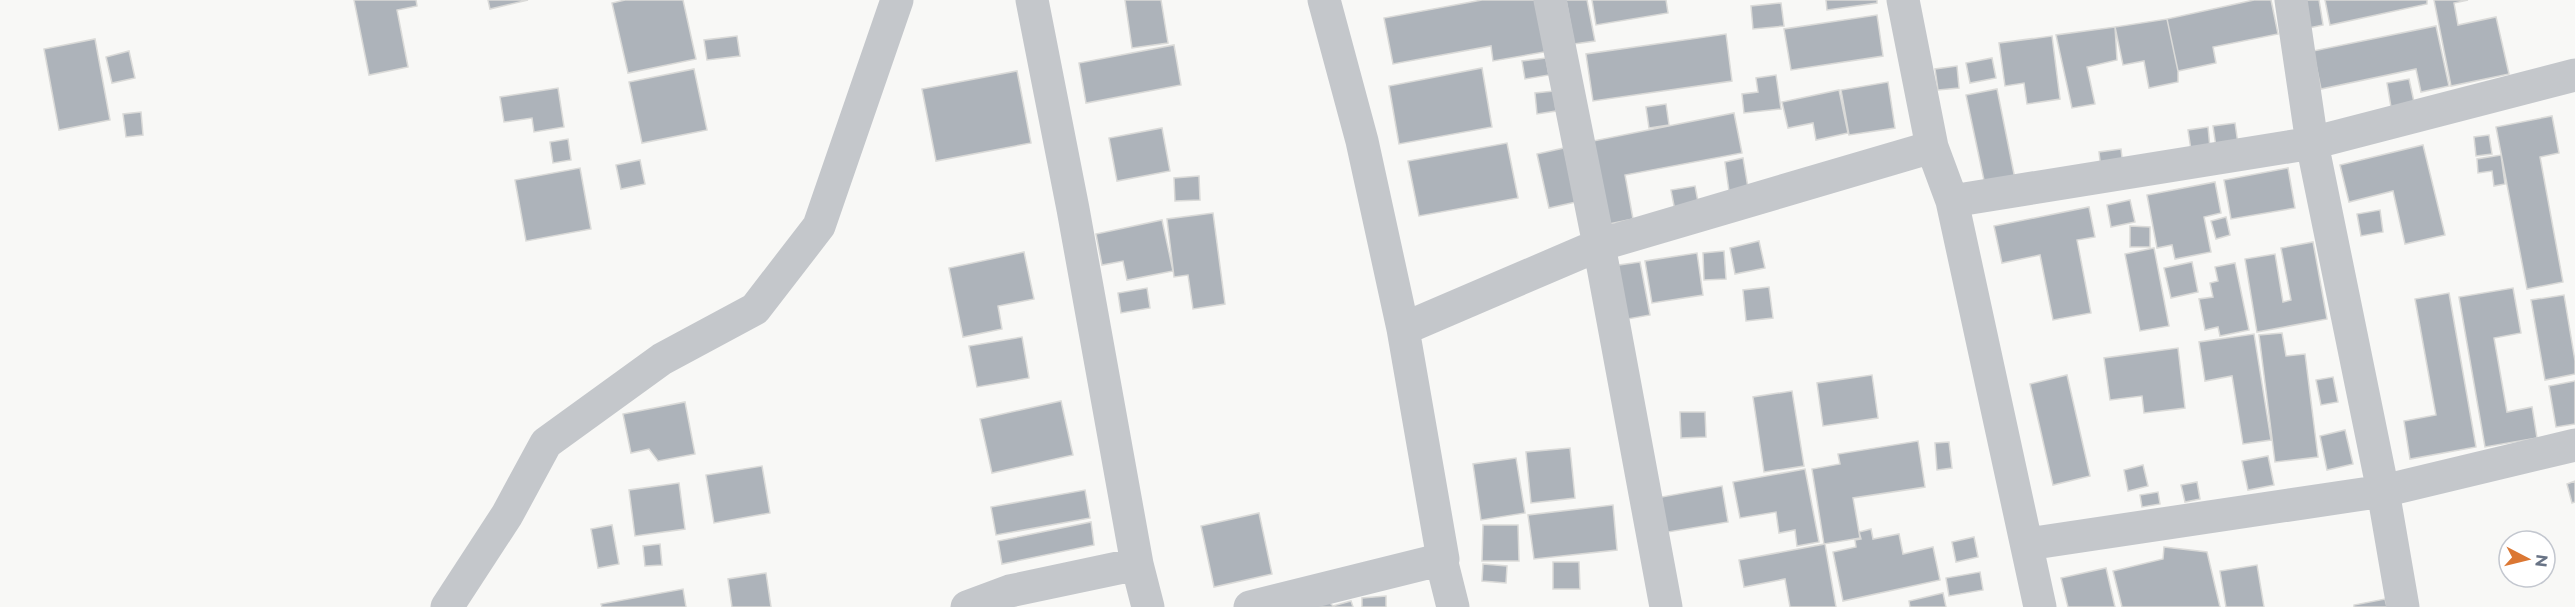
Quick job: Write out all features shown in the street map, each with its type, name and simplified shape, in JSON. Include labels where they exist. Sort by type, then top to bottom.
[{"type":"street","points":[[447,607],[507,515],[546,442],[662,359],[755,309],[819,226],[897,0]]},
{"type":"street","points":[[1032,0],[1073,209],[1137,564],[1148,607]]},
{"type":"street","points":[[1324,0],[1362,141],[1402,329],[1442,563],[1453,607]]},
{"type":"street","points":[[1550,0],[1599,245],[1666,607]]},
{"type":"street","points":[[1903,0],[1932,147],[1952,201],[2040,607]]},
{"type":"street","points":[[2291,0],[2312,143],[2384,491],[2403,607]]},
{"type":"street","points":[[1952,201],[2312,143],[2575,75]]},
{"type":"street","points":[[1402,329],[1599,245],[1932,147]]},
{"type":"street","points":[[2028,544],[2384,491],[2575,445]]},
{"type":"street","points":[[1250,607],[1443,559]]},
{"type":"street","points":[[967,607],[1010,591],[1137,564]]},
{"type":"building","points":[[354,0],[416,0],[417,6],[397,10],[408,67],[369,75]]},
{"type":"building","points":[[488,0],[528,0],[490,9]]},
{"type":"building","points":[[625,0],[683,0],[696,59],[628,73],[612,3]]},
{"type":"building","points":[[1125,0],[1161,0],[1168,43],[1132,48]]},
{"type":"building","points":[[1482,0],[1541,0],[1550,51],[1493,61],[1491,46],[1393,64],[1384,18]]},
{"type":"building","points":[[1566,0],[1587,0],[1595,41],[1574,44]]},
{"type":"building","points":[[1592,0],[1666,0],[1668,13],[1596,25]]},
{"type":"building","points":[[1826,0],[1877,0],[1877,3],[1827,10]]},
{"type":"building","points":[[2254,0],[2271,0],[2278,34],[2213,47],[2216,63],[2178,71],[2167,19]]},
{"type":"building","points":[[2299,0],[2319,0],[2323,25],[2304,29]]},
{"type":"building","points":[[2325,0],[2427,0],[2427,4],[2330,25]]},
{"type":"building","points":[[2434,0],[2468,0],[2454,3],[2458,25],[2496,17],[2509,74],[2451,86]]},
{"type":"building","points":[[1781,3],[1784,26],[1753,29],[1751,6]]},
{"type":"building","points":[[1877,15],[1883,56],[1791,70],[1784,29]]},
{"type":"building","points":[[2167,19],[2178,71],[2178,82],[2149,88],[2144,61],[2123,65],[2115,27]]},
{"type":"building","points":[[2436,26],[2449,86],[2421,92],[2416,69],[2321,89],[2313,51]]},
{"type":"building","points":[[2115,27],[2117,60],[2087,67],[2095,104],[2072,108],[2056,35]]},
{"type":"building","points":[[1726,34],[1732,81],[1593,101],[1586,54]]},
{"type":"building","points":[[737,36],[740,56],[707,60],[704,40]]},
{"type":"building","points":[[2052,36],[2060,99],[2027,104],[2024,83],[2005,86],[1999,43]]},
{"type":"building","points":[[95,39],[110,120],[59,130],[44,49]]},
{"type":"building","points":[[1174,45],[1181,85],[1086,103],[1079,63]]},
{"type":"building","points":[[129,51],[135,78],[112,83],[106,57]]},
{"type":"building","points":[[1546,58],[1549,75],[1525,79],[1522,61]]},
{"type":"building","points":[[1992,58],[1996,78],[1970,83],[1966,63]]},
{"type":"building","points":[[1957,66],[1959,88],[1938,90],[1935,69]]},
{"type":"building","points":[[1482,68],[1492,127],[1399,144],[1389,86]]},
{"type":"building","points":[[694,69],[707,130],[642,143],[629,82]]},
{"type":"building","points":[[1017,71],[1031,143],[936,161],[922,89]]},
{"type":"building","points":[[1776,75],[1781,109],[1744,113],[1742,94],[1758,92],[1756,78]]},
{"type":"building","points":[[2409,79],[2414,102],[2391,107],[2387,83]]},
{"type":"building","points":[[1888,82],[1895,128],[1849,135],[1841,90]]},
{"type":"building","points":[[558,88],[564,127],[534,132],[532,118],[504,122],[500,97]]},
{"type":"building","points":[[1997,89],[2015,179],[1985,185],[1966,95]]},
{"type":"building","points":[[1839,90],[1848,133],[1816,140],[1813,123],[1788,128],[1782,102]]},
{"type":"building","points":[[1554,91],[1556,111],[1537,114],[1535,93]]},
{"type":"building","points":[[1666,104],[1669,125],[1649,128],[1646,107]]},
{"type":"building","points":[[141,112],[143,135],[126,137],[123,114]]},
{"type":"building","points":[[1734,113],[1742,153],[1625,175],[1633,219],[1604,225],[1588,142]]},
{"type":"building","points":[[2552,116],[2559,153],[2540,157],[2563,282],[2527,289],[2496,127]]},
{"type":"building","points":[[2235,123],[2238,144],[2216,147],[2213,126]]},
{"type":"building","points":[[2208,127],[2210,148],[2191,150],[2188,130]]},
{"type":"building","points":[[1162,128],[1170,171],[1117,181],[1109,138]]},
{"type":"building","points":[[2489,135],[2492,154],[2476,156],[2474,137]]},
{"type":"building","points":[[568,139],[571,160],[553,163],[550,142]]},
{"type":"building","points":[[1507,143],[1518,198],[1419,216],[1408,161]]},
{"type":"building","points":[[2423,145],[2445,235],[2405,244],[2393,191],[2349,202],[2340,165]]},
{"type":"building","points":[[1564,148],[1576,202],[1549,208],[1537,154]]},
{"type":"building","points":[[2121,149],[2123,166],[2101,169],[2099,152]]},
{"type":"building","points":[[2501,155],[2505,184],[2494,186],[2492,171],[2478,173],[2477,159]]},
{"type":"building","points":[[1743,158],[1748,188],[1729,191],[1725,162]]},
{"type":"building","points":[[640,160],[645,184],[621,189],[616,165]]},
{"type":"building","points":[[580,168],[591,229],[526,241],[515,180]]},
{"type":"building","points":[[2288,168],[2295,208],[2231,219],[2224,180]]},
{"type":"building","points":[[1199,176],[1200,200],[1175,201],[1174,178]]},
{"type":"building","points":[[2215,182],[2221,213],[2204,217],[2211,252],[2175,259],[2172,245],[2157,248],[2147,195]]},
{"type":"building","points":[[1695,186],[1699,207],[1675,211],[1671,190]]},
{"type":"building","points":[[2130,200],[2135,222],[2111,227],[2107,205]]},
{"type":"building","points":[[2089,207],[2095,237],[2077,240],[2091,313],[2053,320],[2040,255],[2002,263],[1994,226]]},
{"type":"building","points":[[2380,210],[2383,232],[2361,236],[2357,214]]},
{"type":"building","points":[[1213,213],[1225,304],[1193,309],[1188,275],[1174,277],[1167,219]]},
{"type":"building","points":[[2226,217],[2230,235],[2216,239],[2211,221]]},
{"type":"building","points":[[1162,220],[1173,271],[1127,280],[1123,261],[1102,265],[1096,234]]},
{"type":"building","points":[[2130,226],[2150,227],[2150,247],[2130,247]]},
{"type":"building","points":[[1759,241],[1765,268],[1735,274],[1730,248]]},
{"type":"building","points":[[2313,242],[2327,319],[2257,332],[2245,259],[2275,254],[2283,302],[2291,300],[2281,248]]},
{"type":"building","points":[[2154,248],[2169,326],[2140,331],[2125,254]]},
{"type":"building","points":[[1724,251],[1726,279],[1704,280],[1703,253]]},
{"type":"building","points":[[1024,252],[1034,299],[998,306],[1002,329],[963,337],[949,268]]},
{"type":"building","points":[[1697,253],[1703,295],[1652,303],[1645,261]]},
{"type":"building","points":[[1640,262],[1650,315],[1622,320],[1612,266]]},
{"type":"building","points":[[2192,262],[2198,292],[2171,298],[2164,268]]},
{"type":"building","points":[[2235,263],[2249,330],[2220,336],[2218,327],[2205,330],[2199,299],[2213,297],[2210,283],[2218,281],[2215,267]]},
{"type":"building","points":[[1769,287],[1773,318],[1746,321],[1743,290]]},
{"type":"building","points":[[1147,288],[1150,308],[1121,313],[1118,293]]},
{"type":"building","points":[[2513,288],[2521,333],[2494,338],[2507,412],[2532,407],[2537,438],[2485,447],[2459,297]]},
{"type":"building","points":[[2449,293],[2476,447],[2410,459],[2404,421],[2436,415],[2415,299]]},
{"type":"building","points":[[2564,295],[2575,374],[2545,380],[2531,300]]},
{"type":"building","points":[[2282,333],[2286,356],[2305,354],[2318,457],[2275,462],[2259,335]]},
{"type":"building","points":[[2254,334],[2271,440],[2243,444],[2232,376],[2205,381],[2199,342]]},
{"type":"building","points":[[1022,337],[1029,378],[977,387],[969,346]]},
{"type":"building","points":[[2178,348],[2185,408],[2144,413],[2142,396],[2110,400],[2104,358]]},
{"type":"building","points":[[1872,375],[1878,418],[1823,426],[1817,383]]},
{"type":"building","points":[[2067,375],[2090,476],[2053,485],[2030,384]]},
{"type":"building","points":[[2333,377],[2338,402],[2321,405],[2316,380]]},
{"type":"building","points":[[2575,381],[2575,424],[2556,427],[2549,386]]},
{"type":"building","points":[[1792,391],[1804,466],[1764,472],[1753,397]]},
{"type":"building","points":[[1061,401],[1073,455],[992,473],[980,419]]},
{"type":"building","points":[[685,402],[695,454],[658,461],[649,449],[631,453],[623,414]]},
{"type":"building","points":[[1680,412],[1705,412],[1706,437],[1681,438]]},
{"type":"building","points":[[2345,430],[2353,464],[2327,470],[2320,436]]},
{"type":"building","points":[[1918,441],[1925,487],[1853,498],[1860,538],[1824,544],[1812,469],[1840,464],[1838,454]]},
{"type":"building","points":[[1949,442],[1952,468],[1937,470],[1935,443]]},
{"type":"building","points":[[1570,448],[1575,498],[1531,503],[1526,452]]},
{"type":"building","points":[[2268,456],[2274,485],[2248,490],[2242,461]]},
{"type":"building","points":[[1516,458],[1525,513],[1481,520],[1473,464]]},
{"type":"building","points":[[2143,465],[2148,486],[2128,491],[2124,470]]},
{"type":"building","points":[[762,466],[770,513],[714,523],[706,475]]},
{"type":"building","points":[[1805,469],[1819,542],[1797,546],[1795,530],[1779,533],[1776,512],[1740,518],[1733,482]]},
{"type":"building","points":[[2575,481],[2575,502],[2572,503],[2567,484]]},
{"type":"building","points":[[2197,482],[2200,499],[2185,502],[2181,485]]},
{"type":"building","points":[[679,483],[685,529],[635,536],[629,490]]},
{"type":"building","points":[[1722,486],[1728,522],[1662,533],[1656,498]]},
{"type":"building","points":[[1085,490],[1090,518],[996,535],[991,507]]},
{"type":"building","points":[[2158,492],[2160,504],[2142,507],[2140,495]]},
{"type":"building","points":[[1613,505],[1617,550],[1534,559],[1528,515]]},
{"type":"building","points":[[1259,513],[1272,574],[1214,587],[1201,526]]},
{"type":"building","points":[[1091,522],[1094,545],[1002,564],[998,541]]},
{"type":"building","points":[[612,525],[619,564],[598,568],[591,529]]},
{"type":"building","points":[[1483,525],[1518,525],[1519,561],[1482,561]]},
{"type":"building","points":[[1871,529],[1873,539],[1899,534],[1903,554],[1933,547],[1940,580],[1843,601],[1833,552],[1856,547],[1855,540],[1861,539],[1859,532]]},
{"type":"building","points":[[1974,537],[1978,557],[1956,562],[1952,542]]},
{"type":"building","points":[[660,544],[662,565],[645,566],[643,546]]},
{"type":"building","points":[[1825,544],[1836,607],[1790,607],[1785,579],[1744,587],[1739,560]]},
{"type":"building","points":[[2164,547],[2207,552],[2220,607],[2122,607],[2113,571],[2163,559]]},
{"type":"building","points":[[1553,562],[1579,562],[1580,589],[1553,589]]},
{"type":"building","points":[[1483,564],[1507,566],[1506,583],[1482,581]]},
{"type":"building","points":[[2257,565],[2264,607],[2226,607],[2220,571]]},
{"type":"building","points":[[2106,568],[2115,607],[2068,607],[2061,578]]},
{"type":"building","points":[[1980,572],[1983,590],[1949,596],[1946,578]]},
{"type":"building","points":[[766,573],[771,607],[732,607],[728,579]]},
{"type":"building","points":[[683,589],[686,607],[602,607],[601,604]]},
{"type":"building","points":[[1943,593],[1946,607],[1910,607],[1909,601]]},
{"type":"building","points":[[1386,596],[1386,607],[1362,607],[1362,598]]},
{"type":"building","points":[[2385,599],[2387,607],[2354,607],[2354,605]]},
{"type":"building","points":[[1328,601],[1333,606],[1351,601],[1353,607],[1306,607]]}]
